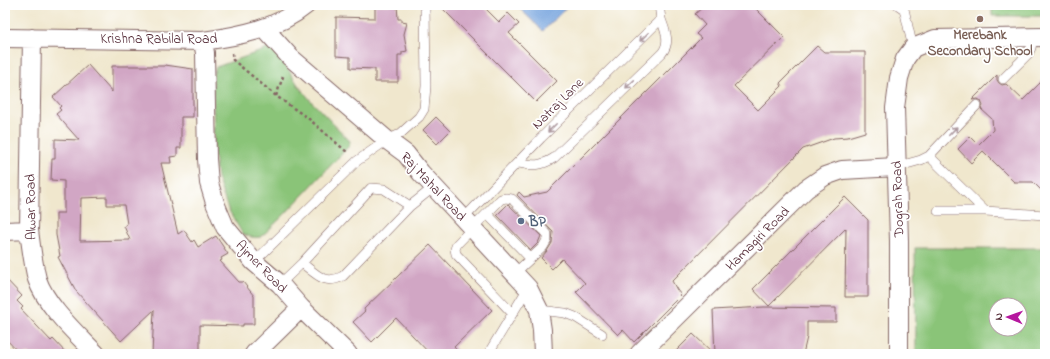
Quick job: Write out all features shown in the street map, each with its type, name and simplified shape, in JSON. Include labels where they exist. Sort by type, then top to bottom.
[{"type":"street","name":"Krishna Rabilal Road","points":[[5,38],[203,41],[229,37],[264,28],[299,11],[306,5]]},
{"type":"street","name":"Raj Mahal Road","points":[[264,28],[290,57],[387,140],[406,154],[421,173],[528,288],[539,310],[543,354]]},
{"type":"street","points":[[913,48],[935,39],[1039,37]]},
{"type":"street","name":"Alwar Road","points":[[32,38],[28,230],[32,254],[38,280],[50,302],[66,322],[96,354]]},
{"type":"street","name":"Ajmer Road","points":[[203,41],[205,53],[206,160],[209,183],[225,227],[254,262],[280,284],[301,308],[348,354]]},
{"type":"street","name":"Dograh Road","points":[[899,354],[899,241],[895,108],[899,78],[905,59],[913,48]]},
{"type":"street","name":"Hamagiri Road","points":[[639,354],[806,189],[825,176],[842,170],[896,167]]},
{"type":"street","points":[[5,231],[28,230]]},
{"type":"street","points":[[254,354],[301,308]]},
{"type":"lane","points":[[254,262],[357,162],[387,140],[400,134],[420,117],[424,109],[426,86],[425,5]]},
{"type":"lane","points":[[519,162],[537,165],[545,164],[554,158],[662,53],[665,49],[668,37],[661,19],[659,5]]},
{"type":"lane","points":[[898,5],[904,10],[913,48]]},
{"type":"lane","name":"Natraj Lane","points":[[469,223],[519,162],[661,19]]},
{"type":"lane","points":[[1003,79],[1028,54],[1039,37]]},
{"type":"lane","points":[[896,167],[921,160],[929,156],[977,106]]},
{"type":"lane","points":[[929,156],[985,212]]},
{"type":"lane","points":[[302,263],[320,277],[328,280],[336,280],[343,276],[410,206],[434,187]]},
{"type":"lane","points":[[280,284],[302,263],[371,188],[384,189],[410,206]]},
{"type":"lane","points":[[512,314],[456,254],[455,249],[469,223],[487,214],[501,199],[506,198],[512,199],[547,234],[547,240],[543,247],[515,273]]},
{"type":"lane","points":[[938,212],[985,212],[1045,215]]},
{"type":"lane","points":[[487,214],[530,258]]},
{"type":"lane","points":[[488,354],[528,288]]},
{"type":"lane","points":[[539,310],[565,313],[575,317],[602,334]]},
{"type":"path","points":[[229,37],[233,60],[276,96],[309,119],[357,162]]},
{"type":"path","points":[[276,96],[290,57]]},
{"type":"green space","points":[[992,5],[1045,5],[1045,16],[992,16]]},
{"type":"green space","points":[[270,48],[275,48],[298,85],[311,101],[350,141],[349,146],[284,215],[261,237],[253,237],[242,233],[228,209],[217,178],[214,154],[213,75],[216,67]]},
{"type":"green space","points":[[915,248],[1045,248],[1045,354],[916,354]]},
{"type":"water","points":[[516,5],[569,5],[543,31]]},
{"type":"building","points":[[375,5],[397,5],[398,19],[402,19],[402,22],[407,23],[404,34],[407,51],[402,52],[402,55],[398,55],[398,82],[375,82],[375,69],[350,68],[350,57],[336,56],[336,17],[375,18]]},
{"type":"building","points":[[439,5],[482,5],[499,22],[508,13],[519,24],[509,33],[557,81],[536,102]]},
{"type":"building","points":[[705,5],[752,5],[784,37],[734,86],[758,110],[782,86],[780,83],[817,46],[824,52],[865,52],[865,132],[848,137],[834,138],[803,149],[672,281],[681,295],[634,342],[623,330],[618,335],[576,292],[585,283],[562,259],[552,269],[541,258],[552,243],[553,232],[517,195],[519,192],[524,197],[547,192],[701,38],[696,34],[705,25],[695,14]]},
{"type":"building","points":[[88,65],[112,92],[112,66],[165,65],[193,69],[193,117],[181,117],[181,148],[177,148],[177,156],[170,157],[171,163],[161,163],[178,234],[184,230],[192,242],[194,240],[198,247],[216,236],[228,254],[221,258],[222,260],[220,261],[239,282],[243,282],[254,296],[254,324],[243,324],[243,326],[200,325],[200,354],[152,354],[154,310],[121,341],[76,291],[58,257],[60,256],[56,235],[56,213],[64,213],[64,181],[51,180],[52,159],[55,159],[55,139],[79,140],[56,114],[61,110],[59,108],[61,106],[53,97]],"holes":[[[107,197],[107,205],[124,205],[127,224],[124,226],[130,240],[80,241],[81,198]]]},
{"type":"building","points":[[997,75],[997,80],[999,83],[1002,85],[1006,84],[1023,100],[1045,78],[1045,194],[1033,182],[1014,182],[983,151],[971,163],[958,149],[970,137],[978,145],[993,130],[992,119],[981,109],[983,106],[981,101],[978,99],[972,100]]},
{"type":"building","points":[[436,117],[450,131],[437,144],[423,130]]},
{"type":"building","points":[[845,197],[868,220],[868,297],[845,297],[846,228],[769,306],[753,289]]},
{"type":"building","points":[[508,204],[541,236],[538,243],[531,250],[497,215]]},
{"type":"building","points":[[430,245],[492,310],[454,347],[460,354],[430,354],[396,318],[372,342],[353,322],[365,311],[364,309]]},
{"type":"building","points":[[5,278],[22,296],[17,301],[23,307],[21,309],[51,341],[53,339],[67,354],[20,354],[5,338]]},
{"type":"building","points":[[764,307],[836,308],[836,322],[807,322],[807,337],[803,354],[715,354],[713,310]]},
{"type":"building","points":[[693,334],[714,354],[673,354]]},
{"type":"place","name":"Merebank Secondary School","points":[[980,19]]},
{"type":"place","name":"BP","points":[[521,221]]}]
